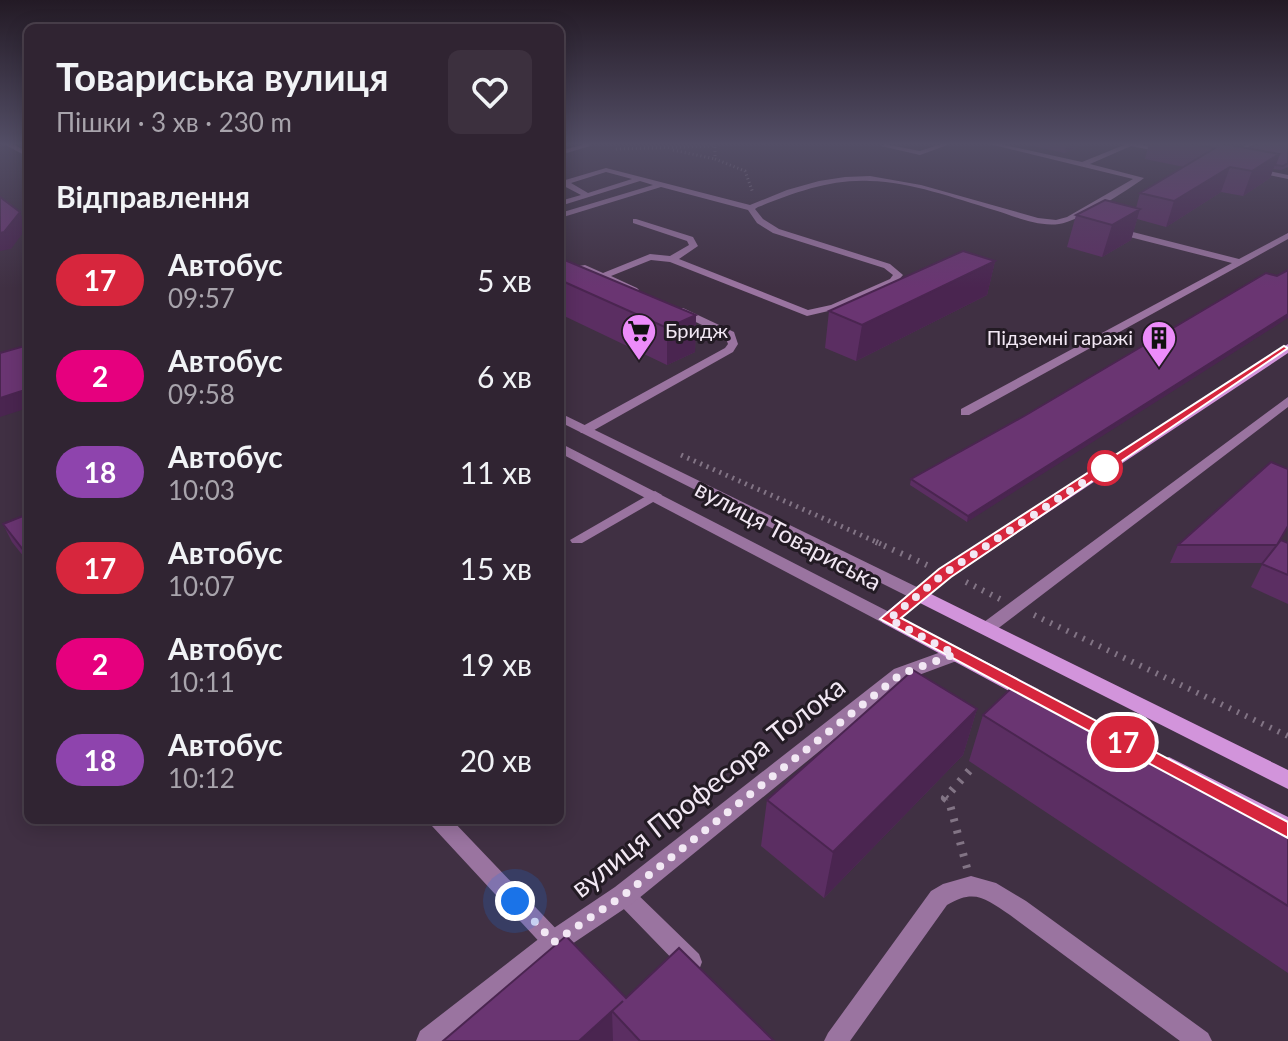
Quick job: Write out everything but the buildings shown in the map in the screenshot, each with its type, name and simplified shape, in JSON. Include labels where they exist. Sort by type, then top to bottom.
[{"type":"street","points":[[889,619],[917,594],[1288,348]]},
{"type":"street","name":"вулиця Товариська","points":[[564,419],[1288,780]]},
{"type":"street","name":"вулиця Товариська","points":[[564,449],[1050,704]]},
{"type":"street","name":"вулиця Професора Толока","points":[[430,1041],[554,942],[624,895],[901,674],[955,654]]},
{"type":"street","points":[[1148,755],[1288,828]]},
{"type":"lane","points":[[580,192],[588,196]]},
{"type":"lane","points":[[564,203],[602,192]]},
{"type":"lane","points":[[564,215],[639,192]]},
{"type":"lane","points":[[689,192],[754,206],[793,192]]},
{"type":"lane","points":[[942,192],[1045,221],[1070,219],[1085,223]]},
{"type":"lane","points":[[1070,219],[1117,192]]},
{"type":"lane","points":[[603,276],[650,257],[672,259],[807,313],[834,307],[897,279],[898,275],[887,266],[776,231],[760,221],[754,206]]},
{"type":"lane","points":[[636,221],[693,242],[694,246],[672,259]]},
{"type":"lane","points":[[1101,227],[1239,262]]},
{"type":"lane","points":[[965,412],[1288,236]]},
{"type":"lane","points":[[564,259],[643,294]]},
{"type":"lane","points":[[564,271],[581,267]]},
{"type":"lane","points":[[585,430],[729,350],[733,344],[730,334],[669,306]]},
{"type":"lane","points":[[986,629],[1288,401]]},
{"type":"lane","points":[[577,540],[655,495]]},
{"type":"lane","points":[[443,824],[554,942]]},
{"type":"lane","points":[[836,1041],[939,898],[956,886],[971,884],[989,890],[1018,908],[1200,1041]]},
{"type":"lane","points":[[624,895],[702,973]]},
{"type":"path","points":[[750,192],[754,206]]},
{"type":"path","points":[[971,884],[949,801],[945,798],[985,753]]},
{"type":"bus line","name":"17","points":[[1288,348],[945,573],[889,619],[1288,828]]},
{"type":"place","name":"Бридж","points":[[639,362]]},
{"type":"place","name":"Підземні гаражі","points":[[1159,369]]},
{"type":"route","points":[[515,901],[554,942],[624,895],[901,674],[925,662],[955,654],[889,619],[945,573],[1105,468]]}]
